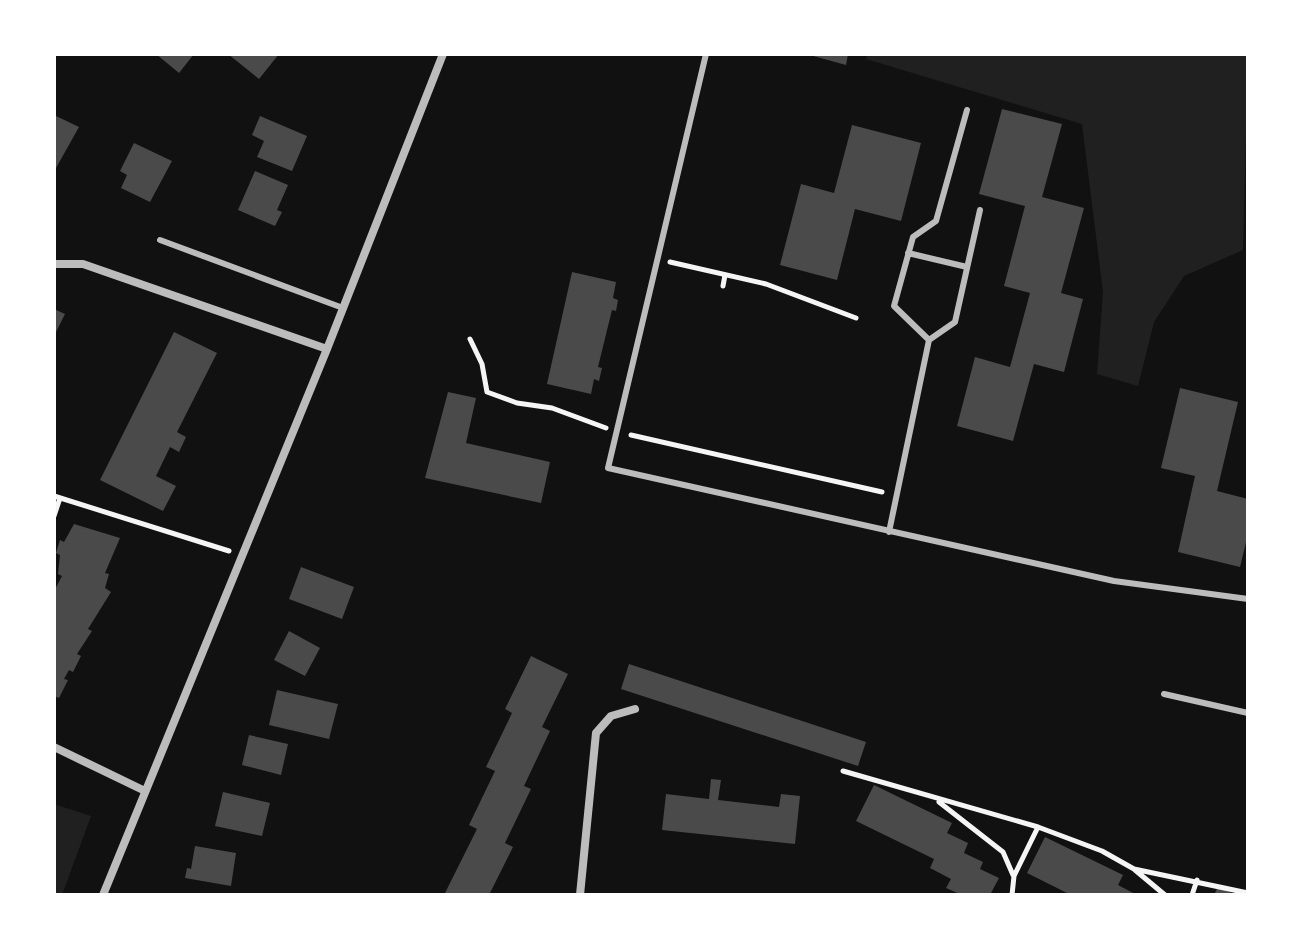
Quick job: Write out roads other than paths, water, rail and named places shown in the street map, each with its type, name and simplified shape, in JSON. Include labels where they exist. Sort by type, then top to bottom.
[{"type":"street","points":[[103,895],[327,349],[443,54]]},
{"type":"street","points":[[54,264],[83,264],[327,349]]},
{"type":"street","points":[[580,895],[596,733],[611,716],[635,709]]},
{"type":"street","points":[[54,747],[145,791]]},
{"type":"lane","points":[[706,54],[608,468],[1114,581],[1248,599]]},
{"type":"lane","points":[[929,340],[894,306],[913,237],[936,221],[967,110]]},
{"type":"lane","points":[[889,532],[929,340],[955,322],[980,210]]},
{"type":"lane","points":[[160,240],[343,308]]},
{"type":"lane","points":[[908,253],[967,267]]},
{"type":"lane","points":[[1164,694],[1248,710]]}]
